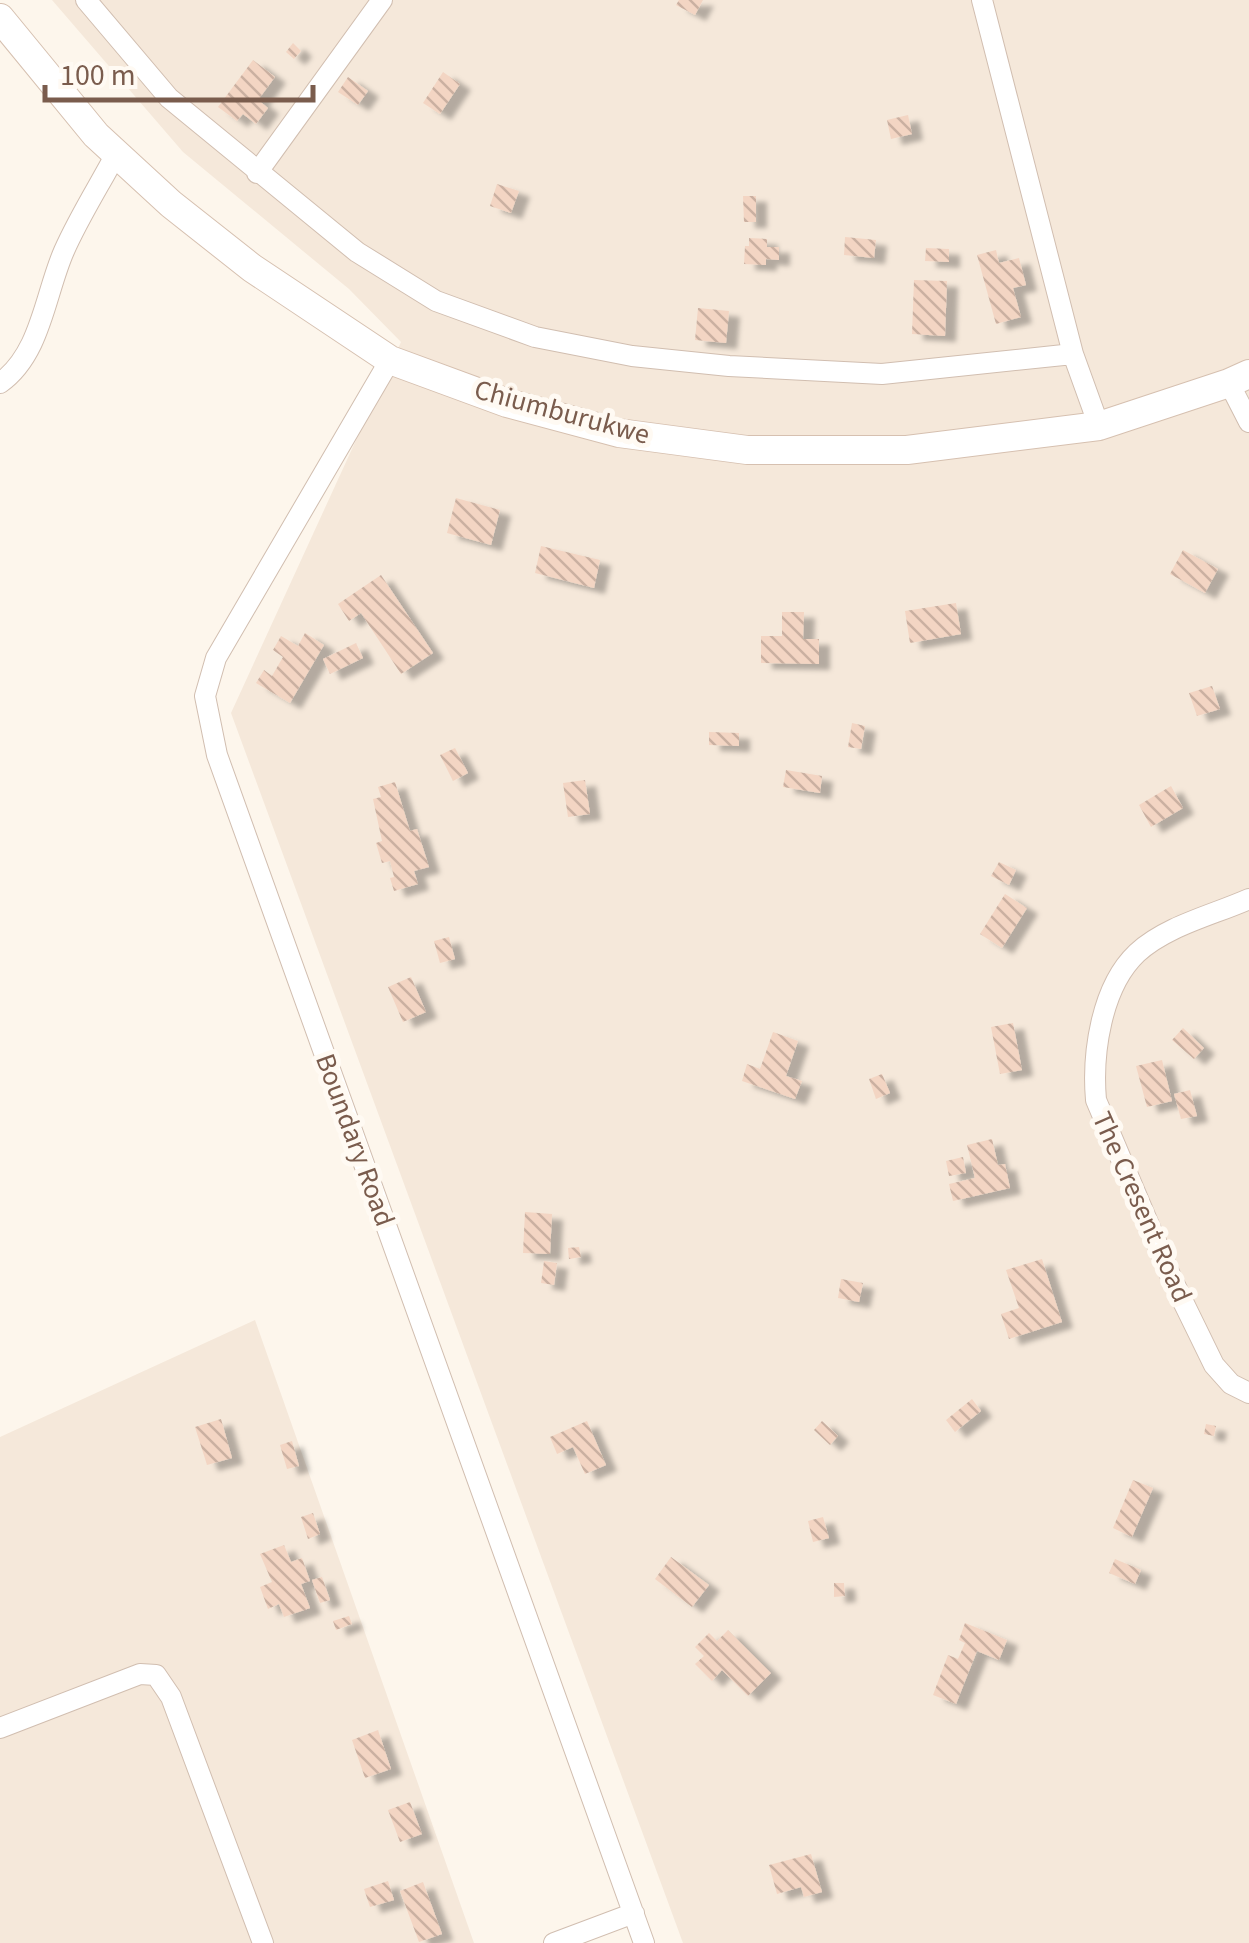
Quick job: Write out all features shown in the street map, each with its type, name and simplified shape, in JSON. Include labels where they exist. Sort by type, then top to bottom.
[{"type":"street","points":[[86,0],[169,98],[357,252],[436,301],[535,338],[632,356],[728,366],[882,374],[1073,354]]},
{"type":"street","points":[[258,173],[382,0]]},
{"type":"street","points":[[982,0],[1073,354],[1099,426]]},
{"type":"street","name":"Chiumburukwe","points":[[0,18],[32,61],[116,154],[252,268],[390,360],[507,403],[600,428],[747,450],[907,450],[1099,426],[1239,378]]},
{"type":"street","points":[[0,383],[13,374],[35,336],[64,251],[116,154]]},
{"type":"street","name":"Boundary Road","points":[[390,360],[216,658],[205,696],[217,756],[644,1943]]},
{"type":"street","points":[[1239,378],[1249,422]]},
{"type":"street","name":"The Cresent Road","points":[[1249,899],[1172,931],[1136,954],[1114,986],[1094,1075],[1096,1100],[1214,1365],[1231,1384],[1249,1392]]},
{"type":"street","points":[[0,1728],[140,1674],[156,1675],[170,1697],[263,1943]]},
{"type":"street","points":[[554,1943],[634,1913]]},
{"type":"shaded area","points":[[52,0],[1249,0],[1249,1943],[683,1943],[231,713],[401,342],[349,289],[183,152]]},
{"type":"shaded area","points":[[255,1320],[474,1943],[0,1943],[0,1437]]},
{"type":"building","points":[[679,0],[703,0],[695,15],[676,5]]},
{"type":"building","points":[[293,43],[301,51],[294,59],[286,52]]},
{"type":"building","points":[[253,60],[275,77],[258,100],[268,108],[256,124],[243,114],[237,121],[218,107]]},
{"type":"building","points":[[443,72],[460,84],[440,114],[423,103]]},
{"type":"building","points":[[348,77],[368,91],[358,105],[338,92]]},
{"type":"building","points":[[908,115],[912,134],[891,139],[887,120]]},
{"type":"building","points":[[497,184],[519,191],[511,213],[490,206]]},
{"type":"building","points":[[743,196],[756,196],[756,222],[744,222]]},
{"type":"building","points":[[845,237],[876,240],[874,258],[844,255]]},
{"type":"building","points":[[749,238],[767,239],[767,247],[779,247],[779,260],[766,259],[766,265],[744,264]]},
{"type":"building","points":[[926,248],[949,249],[949,262],[925,261]]},
{"type":"building","points":[[996,250],[999,263],[1019,258],[1026,285],[1013,288],[1021,317],[996,324],[977,255]]},
{"type":"building","points":[[914,280],[947,281],[945,336],[912,334]]},
{"type":"building","points":[[698,308],[729,311],[726,343],[695,340]]},
{"type":"building","points":[[456,498],[500,510],[491,545],[447,533]]},
{"type":"building","points":[[541,546],[600,560],[594,588],[535,573]]},
{"type":"building","points":[[1183,550],[1218,569],[1205,593],[1170,574]]},
{"type":"building","points":[[381,575],[433,653],[401,674],[361,613],[349,621],[338,604]]},
{"type":"building","points":[[956,603],[961,634],[910,643],[905,611]]},
{"type":"building","points":[[782,612],[804,612],[803,639],[819,639],[819,664],[761,663],[761,636],[782,636]]},
{"type":"building","points":[[305,633],[324,645],[290,703],[256,683],[264,670],[272,676],[283,657],[273,650],[281,636],[298,646]]},
{"type":"building","points":[[356,643],[363,658],[330,674],[323,659]]},
{"type":"building","points":[[1212,686],[1220,709],[1197,716],[1189,693]]},
{"type":"building","points":[[852,723],[865,726],[861,749],[848,747]]},
{"type":"building","points":[[709,732],[739,733],[739,746],[709,745]]},
{"type":"building","points":[[455,748],[468,773],[453,781],[440,755]]},
{"type":"building","points":[[786,770],[822,776],[820,793],[783,787]]},
{"type":"building","points":[[585,780],[590,814],[568,817],[563,783]]},
{"type":"building","points":[[395,782],[410,831],[417,829],[429,867],[414,871],[418,884],[394,891],[390,861],[382,863],[376,843],[382,841],[373,799],[381,797],[378,787]]},
{"type":"building","points":[[1171,786],[1183,808],[1151,827],[1139,805]]},
{"type":"building","points":[[999,862],[1016,870],[1009,885],[991,876]]},
{"type":"building","points":[[1005,894],[1027,908],[1002,948],[980,934]]},
{"type":"building","points":[[449,937],[455,959],[440,963],[434,941]]},
{"type":"building","points":[[411,977],[426,1012],[403,1022],[388,987]]},
{"type":"building","points":[[1013,1023],[1022,1070],[1000,1074],[991,1027]]},
{"type":"building","points":[[1183,1028],[1204,1048],[1194,1059],[1172,1040]]},
{"type":"building","points":[[773,1032],[798,1041],[786,1076],[802,1081],[795,1099],[742,1081],[747,1064],[760,1069]]},
{"type":"building","points":[[1162,1060],[1172,1101],[1147,1107],[1136,1066]]},
{"type":"building","points":[[882,1074],[890,1093],[876,1099],[869,1079]]},
{"type":"building","points":[[1190,1090],[1197,1116],[1181,1119],[1174,1094]]},
{"type":"building","points":[[992,1139],[998,1165],[1005,1164],[1010,1188],[953,1201],[949,1184],[975,1178],[967,1145]]},
{"type":"building","points":[[963,1157],[966,1173],[949,1176],[946,1161]]},
{"type":"building","points":[[525,1212],[552,1214],[550,1254],[523,1253]]},
{"type":"building","points":[[579,1247],[581,1257],[569,1259],[568,1248]]},
{"type":"building","points":[[1042,1259],[1062,1322],[1009,1339],[1001,1314],[1019,1308],[1006,1270]]},
{"type":"building","points":[[544,1261],[557,1263],[554,1285],[541,1283]]},
{"type":"building","points":[[841,1279],[863,1283],[859,1302],[838,1298]]},
{"type":"building","points":[[972,1399],[981,1411],[955,1432],[946,1420]]},
{"type":"building","points":[[221,1419],[232,1458],[207,1465],[195,1427]]},
{"type":"building","points":[[587,1421],[606,1465],[585,1474],[573,1447],[557,1454],[550,1437]]},
{"type":"building","points":[[822,1421],[838,1436],[830,1445],[814,1430]]},
{"type":"building","points":[[1206,1424],[1216,1426],[1214,1436],[1204,1434]]},
{"type":"building","points":[[292,1441],[299,1466],[287,1469],[280,1445]]},
{"type":"building","points":[[1133,1480],[1153,1488],[1132,1537],[1113,1528]]},
{"type":"building","points":[[313,1513],[320,1534],[308,1539],[301,1517]]},
{"type":"building","points":[[823,1517],[829,1538],[813,1542],[808,1521]]},
{"type":"building","points":[[284,1545],[291,1562],[302,1558],[310,1581],[301,1584],[310,1608],[284,1617],[279,1604],[268,1609],[260,1587],[272,1582],[260,1554]]},
{"type":"building","points":[[671,1557],[709,1585],[692,1607],[655,1579]]},
{"type":"building","points":[[1115,1559],[1141,1570],[1135,1584],[1109,1573]]},
{"type":"building","points":[[322,1577],[330,1600],[320,1603],[312,1580]]},
{"type":"building","points":[[834,1583],[844,1583],[845,1596],[834,1597]]},
{"type":"building","points":[[349,1616],[352,1624],[336,1630],[333,1621]]},
{"type":"building","points":[[965,1623],[1007,1640],[999,1660],[977,1651],[956,1704],[933,1695],[948,1655],[958,1659],[965,1643],[959,1640]]},
{"type":"building","points":[[728,1630],[771,1673],[748,1696],[722,1670],[712,1681],[695,1664],[704,1656],[695,1647],[709,1633],[717,1641]]},
{"type":"building","points":[[378,1730],[391,1769],[365,1778],[352,1740]]},
{"type":"building","points":[[410,1802],[422,1834],[400,1842],[388,1810]]},
{"type":"building","points":[[811,1854],[822,1892],[804,1897],[801,1887],[777,1894],[769,1865]]},
{"type":"building","points":[[388,1881],[394,1900],[370,1907],[364,1889]]},
{"type":"building","points":[[423,1882],[442,1934],[419,1942],[400,1891]]}]
